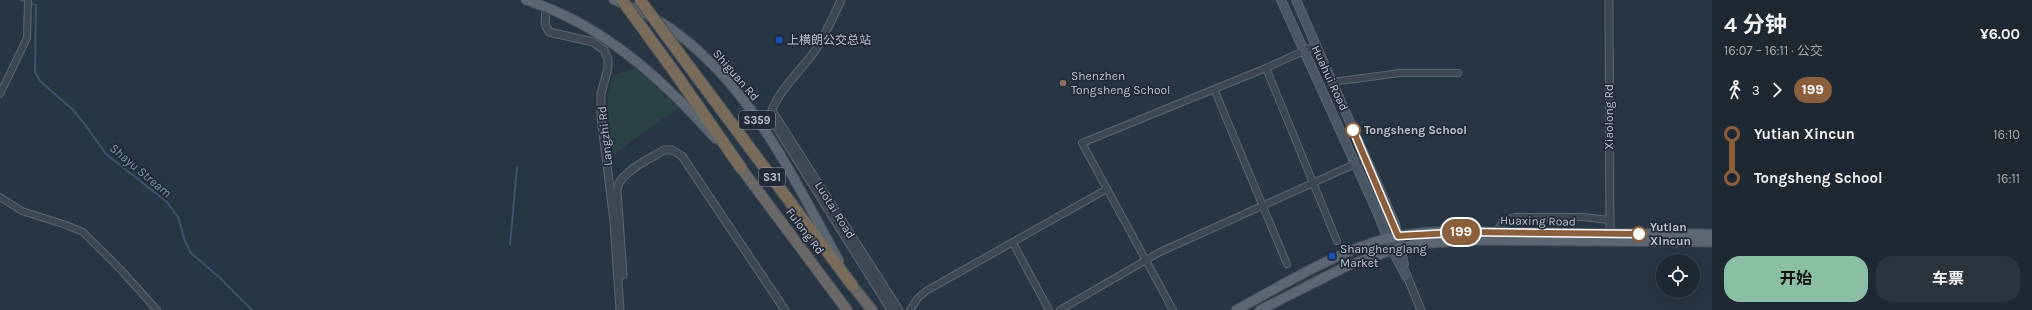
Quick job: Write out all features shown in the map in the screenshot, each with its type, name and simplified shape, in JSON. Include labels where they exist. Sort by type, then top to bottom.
[{"type":"highway","name":"S31","points":[[622,0],[742,168]]},
{"type":"highway","name":"S31","points":[[640,0],[872,310]]},
{"type":"highway","name":"Fulong Rd","points":[[742,168],[847,310]]},
{"type":"main road","points":[[526,0],[546,7],[588,27],[622,49],[677,96],[742,168]]},
{"type":"main road","name":"Shiguan Rd","points":[[614,0],[657,20],[678,33],[718,70],[736,90],[779,154],[852,285]]},
{"type":"main road","name":"Huahui Road","points":[[1281,0],[1388,238],[1404,264]]},
{"type":"main road","name":"Huahui Road","points":[[1296,0],[1317,45],[1398,236],[1396,249],[1406,276]]},
{"type":"main road","name":"Huaxing Road","points":[[1236,310],[1327,263],[1388,238],[1398,236],[1446,232],[1712,234]]},
{"type":"main road","name":"Huaxing Road","points":[[1260,310],[1347,266],[1396,249],[1447,241],[1712,242]]},
{"type":"street","points":[[772,111],[777,100],[815,51],[841,0]]},
{"type":"street","name":"Xiaolong Rd","points":[[1609,0],[1610,234]]},
{"type":"street","points":[[0,94],[27,38],[28,3]]},
{"type":"street","name":"Langzhi Rd","points":[[546,7],[545,24],[549,32],[593,42],[604,50],[608,59],[608,68],[601,94],[601,116],[614,222],[620,310]]},
{"type":"street","points":[[1173,310],[1082,143],[1266,68],[1317,45]]},
{"type":"street","points":[[1266,68],[1337,241]]},
{"type":"street","points":[[1332,82],[1400,73],[1458,73]]},
{"type":"street","points":[[1214,89],[1286,264]]},
{"type":"street","name":"Luotai Road","points":[[772,111],[773,122],[891,310]]},
{"type":"street","name":"Luotai Road","points":[[772,111],[899,310]]},
{"type":"street","points":[[623,275],[617,191],[618,183],[625,175],[664,150],[672,150],[682,156],[785,310]]},
{"type":"street","points":[[1060,310],[1160,252],[1366,159]]},
{"type":"street","points":[[910,310],[918,298],[926,291],[1107,189]]},
{"type":"street","points":[[0,197],[22,211],[83,232],[122,271],[157,310]]},
{"type":"street","points":[[1496,232],[1504,220],[1515,217],[1569,217],[1610,220]]},
{"type":"street","points":[[1013,243],[1048,310]]},
{"type":"street","name":"Huahui Road","points":[[1404,264],[1406,276],[1421,310]]},
{"type":"green space","points":[[635,68],[653,82],[678,108],[613,155],[607,104],[610,84],[614,75]]},
{"type":"waterway","name":"Shayu Stream","points":[[21,0],[36,5],[35,72],[40,81],[71,108],[84,123],[106,154],[167,202],[178,217],[185,241],[191,253],[219,277],[252,310]]},
{"type":"waterway","points":[[510,245],[517,167]]},
{"type":"bus line","name":"199","points":[[1353,130],[1395,224],[1398,236],[1446,232],[1639,234]]},
{"type":"place","name":"上横朗公交总站","points":[[779,40]]},
{"type":"place","name":"Shenzhen Tongsheng School","points":[[1063,83]]},
{"type":"place","name":"Tongsheng School","points":[[1353,130]]},
{"type":"place","name":"Yutian Xincun","points":[[1639,234]]},
{"type":"place","name":"Shanghenglang Market","points":[[1332,256]]}]
